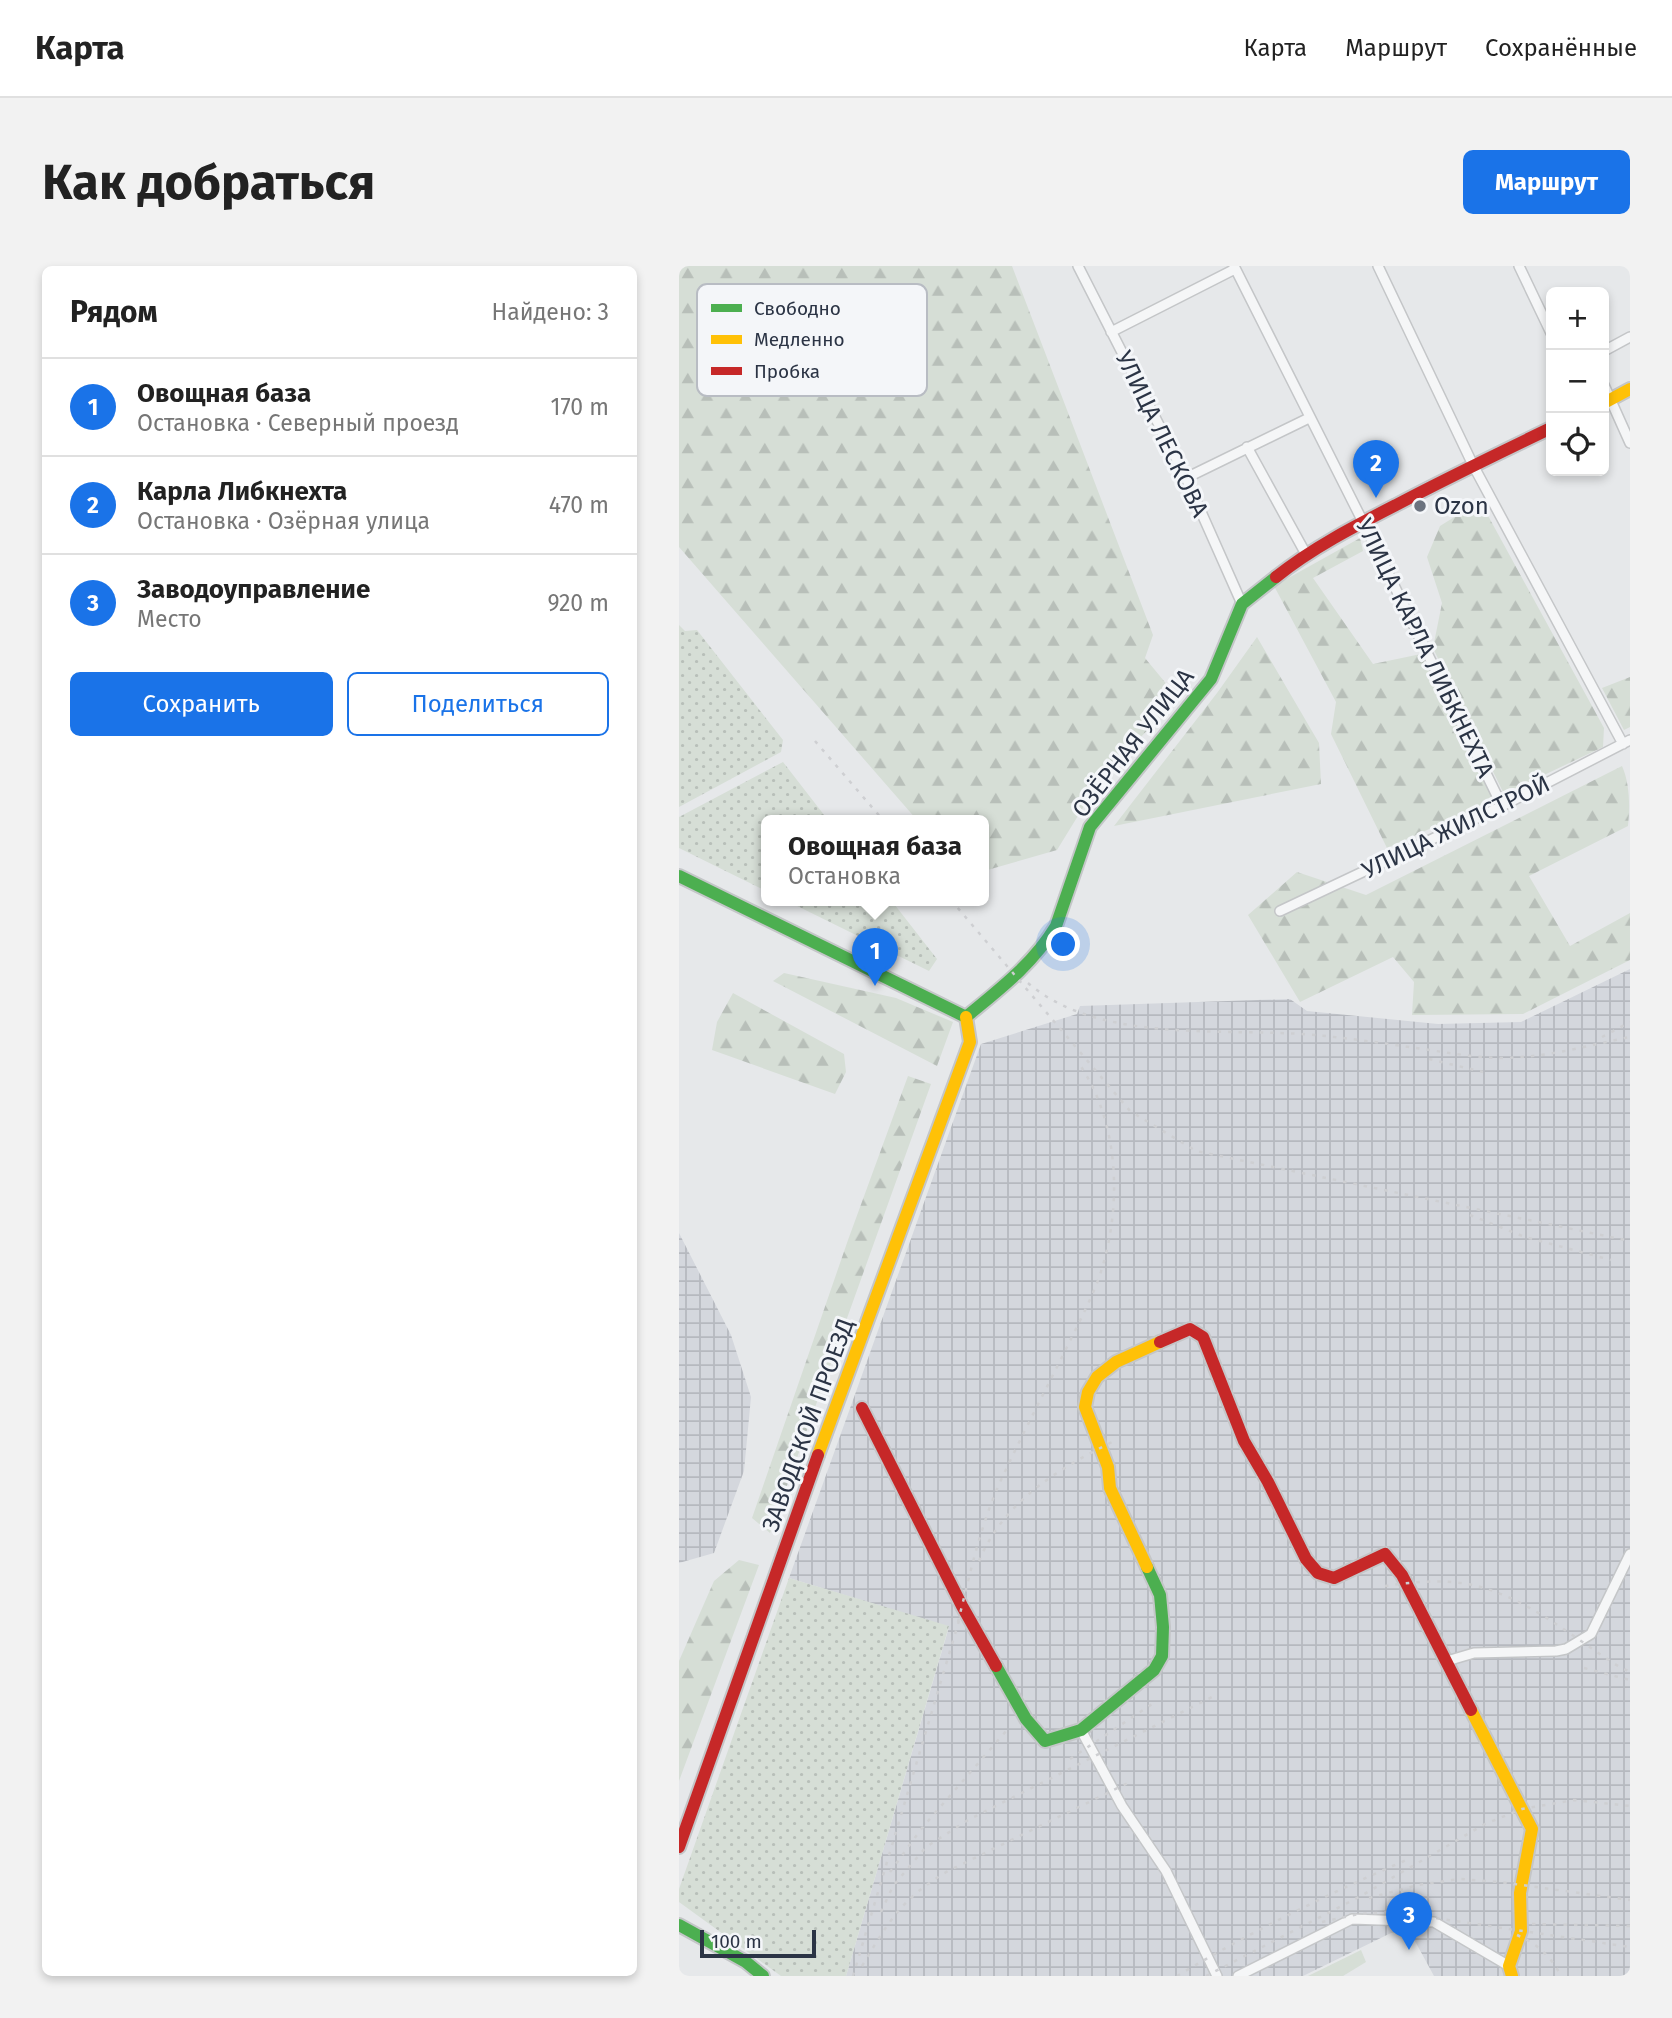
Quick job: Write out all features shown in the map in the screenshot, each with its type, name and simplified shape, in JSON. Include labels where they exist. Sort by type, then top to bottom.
[{"type":"street","name":"УЛИЦА ЛЕСКОВА","points":[[1078,266],[1186,478],[1242,604]]},
{"type":"street","points":[[1378,266],[1473,465],[1627,742]]},
{"type":"street","points":[[1519,266],[1546,323]]},
{"type":"street","points":[[1111,332],[1234,267]]},
{"type":"street","name":"УЛИЦА КАРЛА ЛИБКНЕХТА","points":[[1234,267],[1502,806]]},
{"type":"street","points":[[1606,350],[1630,337]]},
{"type":"street","points":[[1609,400],[1630,389]]},
{"type":"street","points":[[1609,405],[1630,443]]},
{"type":"street","points":[[1186,478],[1309,418]]},
{"type":"street","name":"ОЗЁРНАЯ УЛИЦА","points":[[966,1017],[1015,975],[1048,941],[1056,926],[1090,827],[1211,679],[1242,604],[1292,564],[1363,522],[1546,430]]},
{"type":"street","points":[[1247,447],[1307,556]]},
{"type":"street","name":"УЛИЦА ЖИЛСТРОЙ","points":[[1280,911],[1502,806],[1627,742]]},
{"type":"street","points":[[679,876],[966,1017]]},
{"type":"street","name":"ЗАВОДСКОЙ ПРОЕЗД","points":[[679,1847],[834,1410],[969,1042],[966,1017]]},
{"type":"street","points":[[862,1408],[963,1606],[1026,1719],[1045,1741],[1081,1730],[1154,1670],[1162,1656],[1160,1595],[1110,1488],[1108,1467],[1086,1408],[1088,1392],[1097,1377],[1117,1362],[1190,1329],[1203,1337],[1244,1441],[1268,1482],[1306,1559],[1318,1573],[1334,1577],[1385,1554],[1402,1575],[1532,1829],[1521,1893],[1521,1931],[1511,1971],[1434,1922],[1352,1919],[1238,1976]]},
{"type":"street","points":[[1447,1661],[1473,1653],[1566,1649],[1591,1634],[1626,1572],[1630,1554]]},
{"type":"street","points":[[1081,1730],[1122,1805],[1166,1871],[1217,1976]]},
{"type":"street","points":[[679,1924],[746,1962],[763,1976]]},
{"type":"shaded area","points":[[1630,969],[1630,1976],[1434,1976],[1410,1932],[1391,1933],[1303,1976],[846,1976],[949,1627],[789,1578],[981,1044],[1077,1014],[1080,1006],[1290,999],[1307,1011],[1438,1024],[1521,1022]]},
{"type":"shaded area","points":[[679,1233],[731,1335],[751,1397],[744,1471],[714,1553],[679,1563]]},
{"type":"green space","points":[[679,266],[1012,266],[1153,635],[1145,658],[1178,698],[1100,780],[1057,850],[989,870],[989,815],[913,815],[679,547]]},
{"type":"green space","points":[[1480,501],[1604,728],[1603,747],[1504,794],[1433,648],[1442,603],[1427,557],[1440,526]]},
{"type":"green space","points":[[1360,538],[1363,551],[1313,578],[1373,664],[1421,654],[1494,800],[1387,848],[1331,734],[1336,702],[1274,586]]},
{"type":"green space","points":[[679,625],[685,631],[697,630],[783,740],[781,752],[679,807]]},
{"type":"green space","points":[[1257,637],[1319,743],[1321,784],[1114,826],[1217,693]]},
{"type":"green space","points":[[1630,677],[1630,727],[1624,730],[1602,688]]},
{"type":"green space","points":[[783,762],[824,815],[761,815],[761,889],[679,848],[679,817]]},
{"type":"green space","points":[[1622,766],[1629,796],[1628,826],[1529,876],[1570,946],[1630,913],[1630,960],[1523,1014],[1412,1015],[1414,982],[1393,957],[1300,1002],[1248,915],[1297,872],[1366,895]]},
{"type":"green space","points":[[797,906],[896,906],[937,959],[929,971]]},
{"type":"green space","points":[[784,973],[896,998],[953,1022],[937,1066],[773,981]]},
{"type":"green space","points":[[733,993],[844,1054],[846,1072],[835,1094],[712,1050],[717,1022]]},
{"type":"green space","points":[[908,1076],[931,1084],[770,1533],[752,1518]]},
{"type":"green space","points":[[739,1560],[759,1565],[679,1781],[679,1661],[714,1581]]},
{"type":"green space","points":[[789,1578],[949,1626],[846,1976],[781,1976],[679,1902],[679,1889]]},
{"type":"green space","points":[[1361,1950],[1366,1962],[1343,1976],[1308,1976]]},
{"type":"railway","points":[[815,741],[879,815]]},
{"type":"railway","points":[[956,906],[1130,1111],[1196,1151],[1630,1241]]},
{"type":"railway","points":[[1028,983],[1057,1003],[1091,1016],[1127,1025],[1166,1029],[1315,1035],[1499,1058],[1548,1054],[1630,1037]]},
{"type":"railway","points":[[1602,1037],[1630,1022]]},
{"type":"railway","points":[[1429,1059],[1483,1072]]},
{"type":"railway","points":[[958,1622],[976,1550],[994,1497],[1092,1296],[1109,1240],[1114,1188],[1109,1136],[1093,1087],[1080,1065]]},
{"type":"railway","points":[[1470,1215],[1525,1237],[1611,1260]]},
{"type":"railway","points":[[979,1561],[990,1540],[1018,1504],[1053,1475],[1114,1441]]},
{"type":"railway","points":[[1385,1586],[1436,1582],[1462,1583],[1487,1589],[1521,1603],[1630,1672]]},
{"type":"railway","points":[[853,1976],[961,1614]]},
{"type":"railway","points":[[1584,1668],[1630,1680]]},
{"type":"railway","points":[[881,1912],[893,1886],[926,1847],[968,1820],[1216,1695]]},
{"type":"railway","points":[[1070,1759],[1155,1702]]},
{"type":"railway","points":[[890,1872],[922,1828],[1007,1730]]},
{"type":"railway","points":[[862,1966],[897,1912],[932,1881],[1130,1782]]},
{"type":"railway","points":[[1206,1976],[1359,1897],[1485,1824],[1522,1809],[1574,1800],[1630,1806]]},
{"type":"railway","points":[[1177,1976],[1293,1913],[1411,1858]]},
{"type":"railway","points":[[1369,1898],[1418,1885],[1460,1879],[1630,1900]]},
{"type":"railway","points":[[1322,1922],[1359,1914],[1395,1912],[1630,1947]]},
{"type":"railway","points":[[1532,1924],[1630,1926]]},
{"type":"railway","points":[[1517,1935],[1543,1951],[1561,1976]]},
{"type":"traffic: fast","points":[[966,1017],[1015,975],[1047,940],[1056,926],[1090,827],[1211,679],[1242,604],[1276,577]]},
{"type":"traffic: fast","points":[[679,876],[966,1017]]},
{"type":"traffic: fast","points":[[996,1666],[1026,1719],[1045,1741],[1081,1730],[1154,1670],[1162,1656],[1160,1595],[1147,1567]]},
{"type":"traffic: fast","points":[[679,1925],[746,1962],[763,1976]]},
{"type":"traffic: slow","points":[[1609,400],[1630,389]]},
{"type":"traffic: slow","points":[[818,1455],[970,1042],[966,1017]]},
{"type":"traffic: slow","points":[[1147,1567],[1110,1488],[1108,1467],[1085,1407],[1088,1392],[1097,1377],[1116,1362],[1160,1342]]},
{"type":"traffic: slow","points":[[1471,1710],[1532,1829],[1520,1893],[1521,1931],[1509,1966],[1512,1976]]},
{"type":"traffic: jam","points":[[1276,577],[1304,556],[1350,529],[1546,430]]},
{"type":"traffic: jam","points":[[1160,1342],[1190,1329],[1203,1337],[1244,1441],[1268,1482],[1306,1559],[1318,1573],[1334,1578],[1385,1554],[1402,1575],[1471,1710]]},
{"type":"traffic: jam","points":[[862,1408],[962,1606],[996,1666]]},
{"type":"traffic: jam","points":[[679,1847],[818,1455]]},
{"type":"place","name":"Карла Либкнехта","points":[[1376,498]]},
{"type":"place","name":"Ozon","points":[[1420,506]]},
{"type":"place","name":"Овощная база","points":[[875,986]]},
{"type":"place","name":"Заводоуправление","points":[[1409,1950]]}]
